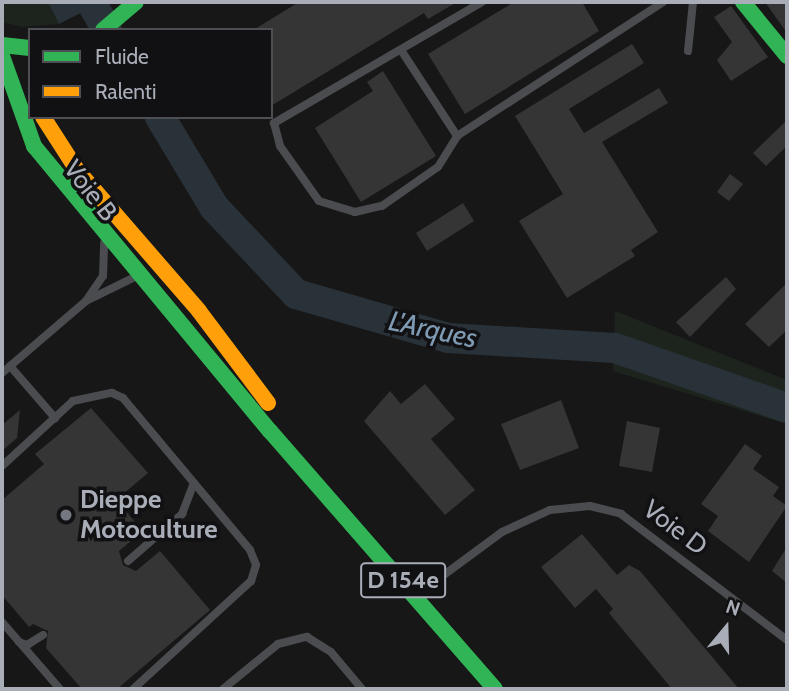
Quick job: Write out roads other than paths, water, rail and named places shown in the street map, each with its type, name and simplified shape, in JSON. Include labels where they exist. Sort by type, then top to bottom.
[{"type":"main road","points":[[105,28],[136,2]]},
{"type":"main road","points":[[743,2],[787,56]]},
{"type":"main road","points":[[2,45],[28,48]]},
{"type":"main road","name":"D 154e","points":[[2,56],[33,146],[495,689]]},
{"type":"main road","name":"D 154e","points":[[44,119],[71,162],[199,312],[273,408],[309,472]]},
{"type":"lane","points":[[482,2],[274,123],[280,146],[319,201],[355,212],[382,206],[438,167],[457,136],[663,2]]},
{"type":"lane","points":[[688,51],[693,2]]},
{"type":"lane","points":[[401,50],[457,136]]},
{"type":"lane","name":"Voie B","points":[[33,146],[107,249],[103,276],[86,301]]},
{"type":"lane","name":"Voie B","points":[[2,373],[86,301],[133,276],[147,278]]},
{"type":"lane","points":[[10,366],[55,418]]},
{"type":"lane","points":[[2,466],[55,418],[90,394],[122,398],[250,550],[256,573],[133,689]]},
{"type":"lane","points":[[128,561],[182,514],[194,483]]},
{"type":"lane","name":"Voie D","points":[[417,595],[502,532],[550,510],[590,506],[621,514],[787,640]]},
{"type":"lane","points":[[2,622],[60,689]]},
{"type":"lane","points":[[19,642],[27,645],[43,635]]},
{"type":"lane","points":[[223,689],[278,644],[307,637],[331,652],[362,689]]},
{"type":"waterway","name":"L'Arques","points":[[91,2],[106,28]]},
{"type":"waterway","name":"L'Arques","points":[[161,119],[214,207],[296,294],[448,338],[615,348],[787,408]]},
{"type":"place","name":"Dieppe Motoculture","points":[[66,515]]}]
